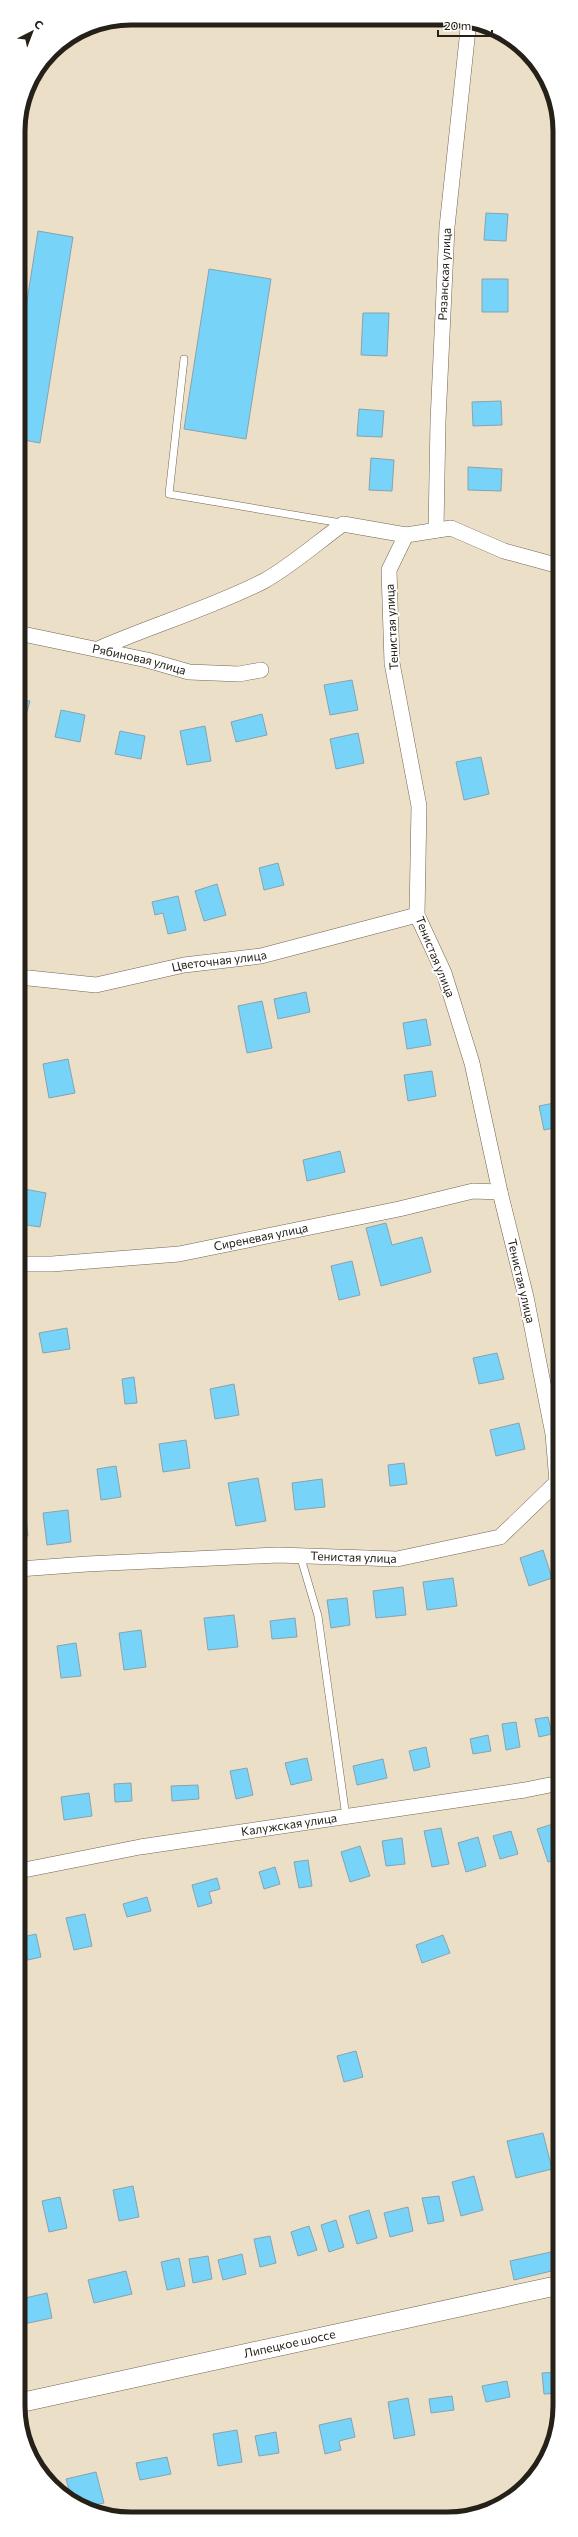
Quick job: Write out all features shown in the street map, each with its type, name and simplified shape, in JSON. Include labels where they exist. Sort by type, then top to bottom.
[{"type":"street","name":"Рязанская улица","points":[[436,530],[438,421],[447,227],[468,27]]},
{"type":"street","points":[[98,649],[132,634],[201,610],[265,580],[343,524],[406,535],[451,528],[504,551],[553,564]]},
{"type":"street","name":"Тенистая улица","points":[[406,535],[389,570],[392,656],[419,806],[417,915],[444,973],[472,1063],[500,1192],[526,1297],[553,1429]]},
{"type":"street","name":"Рябиновая улица","points":[[25,634],[98,649],[189,672],[239,674],[261,670]]},
{"type":"street","name":"Цветочная улица","points":[[25,978],[96,985],[184,965],[261,956],[417,915]]},
{"type":"street","name":"Сиреневая улица","points":[[25,1264],[52,1264],[179,1254],[399,1210],[473,1191],[500,1192]]},
{"type":"street","name":"Тенистая улица","points":[[25,1569],[87,1564],[300,1555],[397,1559],[500,1537],[553,1486]]},
{"type":"street","name":"Калужская улица","points":[[25,1870],[140,1847],[525,1790],[553,1784]]},
{"type":"street","name":"Липецкое шоссе","points":[[25,2403],[553,2287]]},
{"type":"lane","points":[[184,359],[169,494],[343,524]]},
{"type":"lane","points":[[300,1555],[318,1616],[346,1817]]},
{"type":"building","points":[[486,213],[508,214],[506,241],[484,240]]},
{"type":"building","points":[[38,231],[73,237],[40,443],[25,440],[25,314]]},
{"type":"building","points":[[209,269],[271,279],[246,439],[184,429]]},
{"type":"building","points":[[482,279],[508,279],[508,312],[482,312]]},
{"type":"building","points":[[363,313],[389,313],[387,356],[361,355]]},
{"type":"building","points":[[501,401],[502,425],[473,426],[472,402]]},
{"type":"building","points":[[359,409],[384,411],[382,437],[357,436]]},
{"type":"building","points":[[371,458],[394,460],[392,491],[369,490]]},
{"type":"building","points":[[468,467],[502,469],[501,491],[468,490]]},
{"type":"building","points":[[352,680],[358,710],[330,715],[324,685]]},
{"type":"building","points":[[25,700],[30,701],[25,719]]},
{"type":"building","points":[[61,710],[85,715],[80,742],[55,737]]},
{"type":"building","points":[[262,714],[267,735],[236,742],[231,722]]},
{"type":"building","points":[[205,726],[211,761],[187,765],[180,731]]},
{"type":"building","points":[[120,731],[145,736],[141,759],[115,754]]},
{"type":"building","points":[[358,733],[364,763],[336,769],[330,739]]},
{"type":"building","points":[[481,757],[489,794],[464,800],[456,762]]},
{"type":"building","points":[[278,863],[284,885],[264,890],[259,868]]},
{"type":"building","points":[[217,884],[226,915],[204,921],[195,891]]},
{"type":"building","points":[[178,896],[186,930],[168,934],[163,913],[155,915],[152,902]]},
{"type":"building","points":[[306,992],[310,1012],[278,1019],[274,999]]},
{"type":"building","points":[[262,1001],[272,1048],[247,1053],[238,1006]]},
{"type":"building","points":[[426,1019],[431,1045],[407,1049],[403,1023]]},
{"type":"building","points":[[68,1059],[75,1093],[49,1098],[43,1064]]},
{"type":"building","points":[[432,1071],[436,1096],[408,1101],[404,1075]]},
{"type":"building","points":[[553,1103],[553,1128],[544,1130],[539,1106]]},
{"type":"building","points":[[340,1151],[345,1172],[307,1181],[303,1160]]},
{"type":"building","points":[[25,1189],[46,1193],[40,1227],[25,1225]]},
{"type":"building","points":[[386,1223],[392,1245],[422,1237],[431,1272],[381,1286],[366,1228]]},
{"type":"building","points":[[352,1261],[360,1295],[339,1300],[331,1266]]},
{"type":"building","points":[[67,1328],[70,1349],[43,1353],[39,1333]]},
{"type":"building","points":[[497,1353],[504,1379],[479,1384],[473,1358]]},
{"type":"building","points":[[134,1377],[137,1403],[125,1404],[122,1379]]},
{"type":"building","points":[[234,1384],[239,1415],[215,1419],[210,1389]]},
{"type":"building","points":[[519,1423],[525,1449],[496,1456],[490,1430]]},
{"type":"building","points":[[186,1440],[190,1468],[163,1472],[159,1444]]},
{"type":"building","points":[[404,1463],[407,1484],[390,1486],[388,1465]]},
{"type":"building","points":[[116,1466],[121,1497],[101,1500],[97,1469]]},
{"type":"building","points":[[258,1478],[266,1521],[236,1526],[228,1483]]},
{"type":"building","points":[[322,1479],[325,1507],[295,1510],[292,1483]]},
{"type":"building","points":[[25,1508],[28,1536],[25,1536]]},
{"type":"building","points":[[68,1510],[71,1542],[47,1545],[43,1513]]},
{"type":"building","points":[[543,1550],[552,1578],[529,1586],[520,1558]]},
{"type":"building","points":[[453,1578],[457,1606],[427,1610],[423,1582]]},
{"type":"building","points":[[403,1587],[406,1615],[376,1618],[373,1591]]},
{"type":"building","points":[[347,1598],[350,1625],[331,1628],[327,1600]]},
{"type":"building","points":[[234,1615],[238,1647],[208,1650],[204,1618]]},
{"type":"building","points":[[295,1618],[297,1637],[272,1639],[270,1621]]},
{"type":"building","points":[[141,1630],[146,1667],[124,1670],[119,1633]]},
{"type":"building","points":[[76,1643],[81,1676],[61,1678],[57,1646]]},
{"type":"building","points":[[548,1717],[552,1734],[539,1737],[535,1719]]},
{"type":"building","points":[[516,1722],[520,1747],[506,1750],[502,1724]]},
{"type":"building","points":[[488,1735],[491,1751],[473,1754],[470,1739]]},
{"type":"building","points":[[426,1747],[430,1767],[414,1771],[409,1751]]},
{"type":"building","points":[[307,1758],[312,1780],[291,1785],[285,1763]]},
{"type":"building","points":[[383,1759],[387,1778],[357,1785],[353,1766]]},
{"type":"building","points":[[247,1768],[253,1795],[236,1799],[230,1771]]},
{"type":"building","points":[[131,1783],[132,1801],[115,1802],[114,1784]]},
{"type":"building","points":[[198,1785],[199,1799],[172,1801],[171,1786]]},
{"type":"building","points":[[89,1793],[92,1816],[64,1820],[61,1797]]},
{"type":"building","points":[[553,1824],[553,1861],[548,1862],[537,1829]]},
{"type":"building","points":[[441,1828],[449,1864],[432,1867],[424,1831]]},
{"type":"building","points":[[511,1831],[518,1854],[500,1859],[493,1836]]},
{"type":"building","points":[[478,1837],[486,1866],[466,1872],[458,1843]]},
{"type":"building","points":[[402,1838],[405,1864],[386,1866],[382,1841]]},
{"type":"building","points":[[360,1846],[370,1876],[350,1882],[341,1852]]},
{"type":"building","points":[[308,1860],[312,1886],[299,1888],[294,1862]]},
{"type":"building","points":[[275,1867],[280,1884],[264,1889],[259,1872]]},
{"type":"building","points":[[217,1878],[220,1889],[209,1892],[212,1903],[198,1907],[192,1885]]},
{"type":"building","points":[[147,1897],[151,1911],[127,1917],[123,1904]]},
{"type":"building","points":[[85,1914],[92,1946],[74,1950],[66,1918]]},
{"type":"building","points":[[36,1934],[41,1957],[28,1960],[25,1946],[25,1937]]},
{"type":"building","points":[[443,1935],[450,1953],[422,1963],[416,1945]]},
{"type":"building","points":[[356,2051],[363,2077],[344,2082],[337,2056]]},
{"type":"building","points":[[543,2133],[552,2169],[516,2178],[507,2141]]},
{"type":"building","points":[[474,2176],[483,2210],[461,2216],[452,2182]]},
{"type":"building","points":[[133,2186],[139,2217],[119,2221],[113,2190]]},
{"type":"building","points":[[439,2196],[444,2221],[428,2224],[422,2198]]},
{"type":"building","points":[[60,2197],[67,2228],[49,2232],[42,2201]]},
{"type":"building","points":[[408,2207],[413,2231],[390,2237],[384,2213]]},
{"type":"building","points":[[369,2210],[377,2238],[357,2244],[349,2216]]},
{"type":"building","points":[[336,2220],[344,2247],[329,2252],[321,2225]]},
{"type":"building","points":[[309,2226],[317,2250],[298,2256],[291,2232]]},
{"type":"building","points":[[270,2236],[276,2263],[260,2267],[254,2239]]},
{"type":"building","points":[[553,2252],[553,2271],[514,2280],[510,2261]]},
{"type":"building","points":[[242,2254],[246,2274],[223,2280],[218,2260]]},
{"type":"building","points":[[208,2256],[212,2279],[193,2283],[189,2259]]},
{"type":"building","points":[[179,2258],[185,2286],[167,2290],[161,2262]]},
{"type":"building","points":[[126,2271],[132,2294],[94,2303],[88,2280]]},
{"type":"building","points":[[47,2293],[52,2318],[25,2324],[25,2310],[27,2309],[25,2298]]},
{"type":"building","points":[[553,2372],[553,2393],[544,2394],[542,2373]]},
{"type":"building","points":[[507,2381],[510,2397],[486,2402],[482,2386]]},
{"type":"building","points":[[452,2396],[454,2410],[431,2413],[429,2399]]},
{"type":"building","points":[[408,2398],[415,2435],[394,2439],[388,2402]]},
{"type":"building","points":[[351,2418],[355,2437],[339,2441],[341,2450],[325,2454],[319,2425]]},
{"type":"building","points":[[237,2430],[242,2462],[218,2466],[213,2434]]},
{"type":"building","points":[[276,2432],[279,2453],[259,2456],[255,2436]]},
{"type":"building","points":[[167,2457],[171,2474],[140,2480],[136,2463]]},
{"type":"building","points":[[96,2472],[104,2503],[94,2505],[78,2498],[70,2492],[66,2479]]}]
